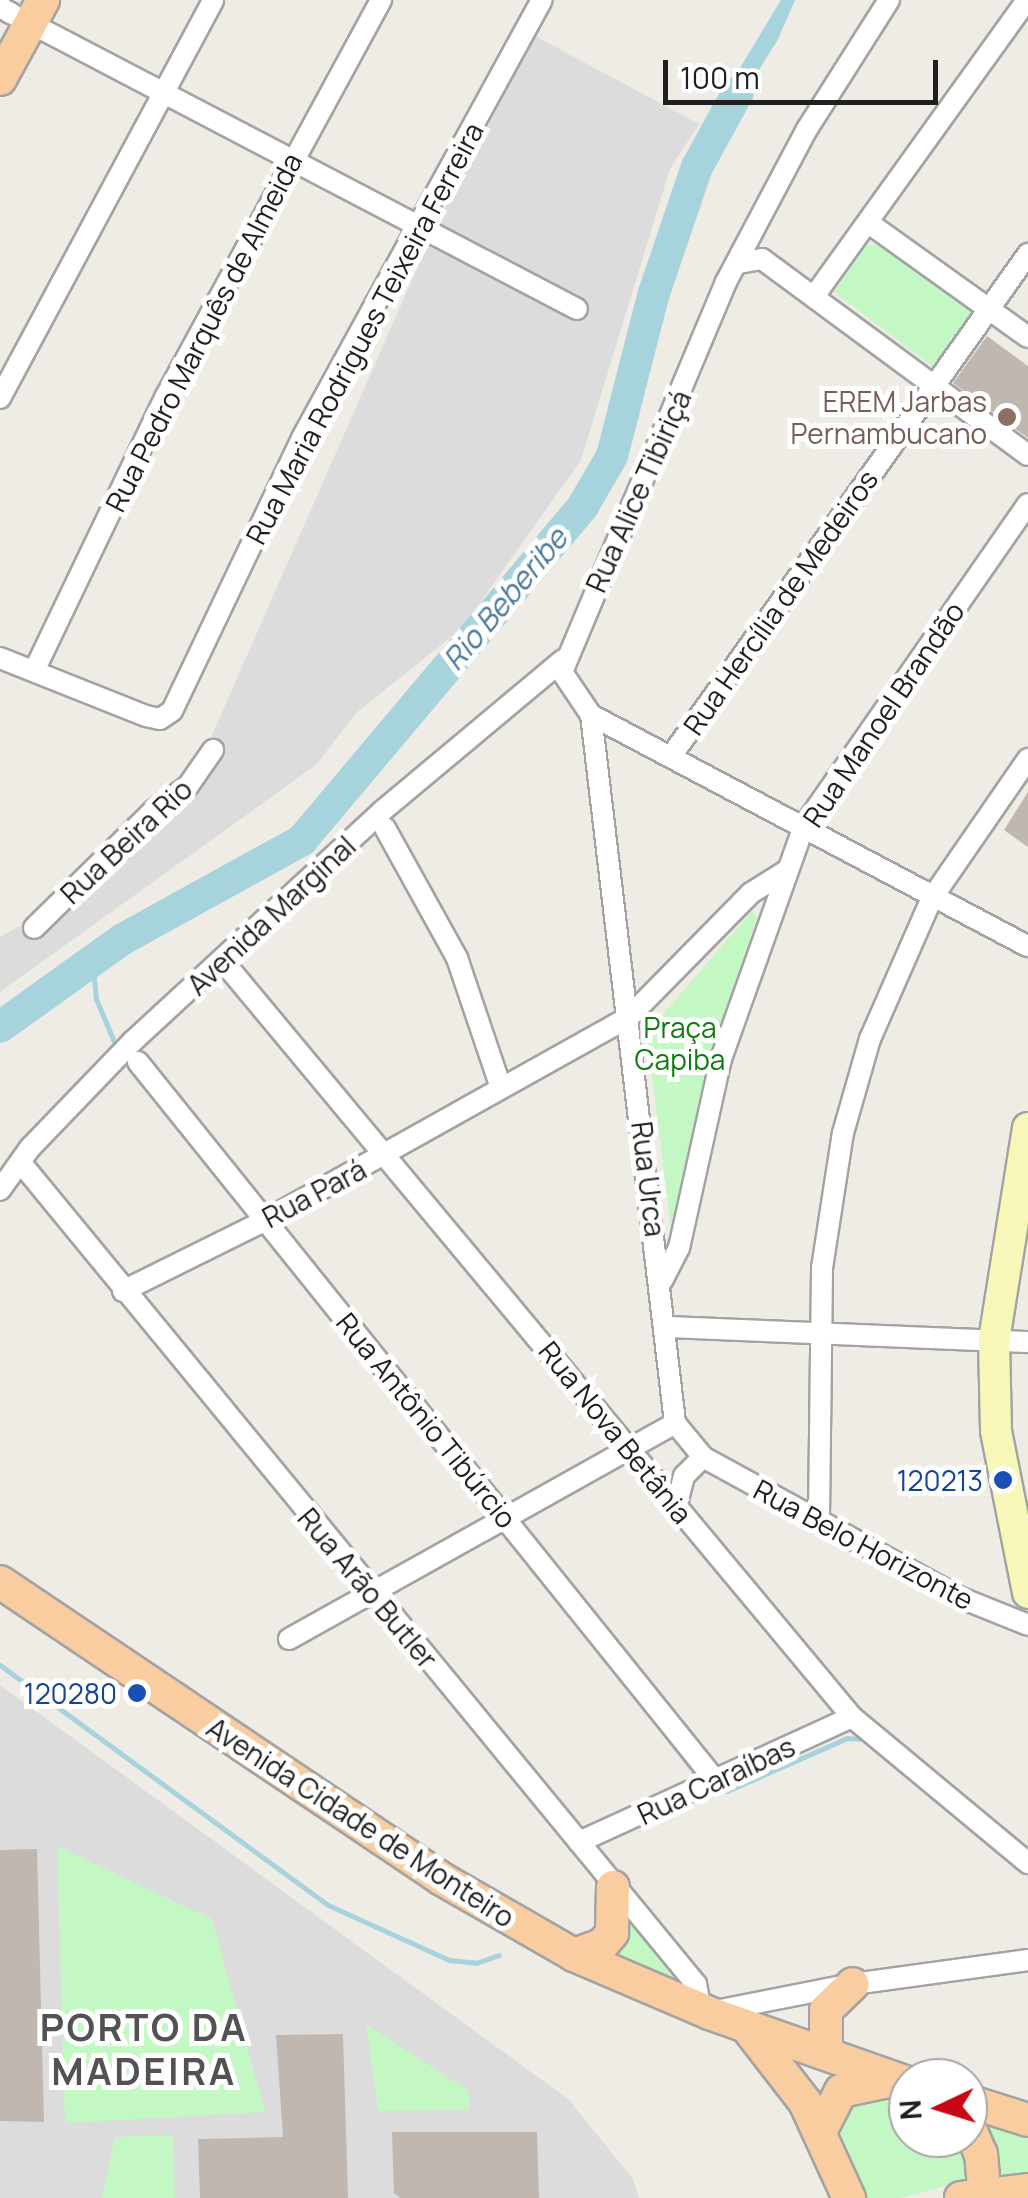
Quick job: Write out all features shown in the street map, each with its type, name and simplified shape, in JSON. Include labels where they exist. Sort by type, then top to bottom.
[{"type":"main road","points":[[0,78],[18,14]]},
{"type":"main road","name":"Avenida Cidade de Monteiro","points":[[0,1582],[442,1879],[574,1955],[705,2011],[826,2050],[888,2077]]},
{"type":"main road","points":[[574,1955],[602,1945],[612,1933],[613,1887]]},
{"type":"main road","points":[[826,2050],[826,2010],[853,1984]]},
{"type":"main road","points":[[743,2022],[780,2062],[821,2130],[849,2198]]},
{"type":"main road","points":[[821,2130],[841,2091],[888,2084]]},
{"type":"main road","points":[[988,2107],[1028,2120]]},
{"type":"main road","points":[[973,2158],[978,2197],[1028,2190]]},
{"type":"street","points":[[0,398],[213,0]]},
{"type":"street","name":"Rua Pedro Marquês de Almeida","points":[[36,669],[166,396],[289,163],[381,0]]},
{"type":"street","name":"Rua Maria Rodrigues Teixeira Ferreira","points":[[36,669],[160,719],[179,698],[302,438],[542,0]]},
{"type":"street","points":[[739,263],[808,128],[889,0]]},
{"type":"street","points":[[815,295],[870,224],[1026,0]]},
{"type":"street","points":[[18,14],[289,163],[577,310]]},
{"type":"street","points":[[870,224],[1028,337]]},
{"type":"street","name":"Rua Hercília de Medeiros","points":[[672,755],[1028,254]]},
{"type":"street","points":[[739,263],[762,258],[1028,454]]},
{"type":"street","name":"Rua Alice Tibiriçá","points":[[562,660],[739,263]]},
{"type":"street","name":"Rua Manoel Brandão","points":[[662,1280],[679,1248],[721,1059],[804,826],[1028,504]]},
{"type":"street","points":[[0,658],[36,669]]},
{"type":"street","points":[[562,660],[570,693],[591,715],[1028,946]]},
{"type":"street","name":"Avenida Marginal","points":[[0,1190],[41,1136],[134,1041],[381,812],[562,660]]},
{"type":"street","name":"Rua Urca","points":[[591,715],[662,1280],[675,1423]]},
{"type":"street","name":"Rua Beira Rio","points":[[34,928],[153,811],[188,786],[213,750]]},
{"type":"street","points":[[819,1516],[822,1268],[843,1133],[870,1039],[932,898],[1028,759]]},
{"type":"street","points":[[386,828],[457,958],[500,1085]]},
{"type":"street","name":"Rua Pará","points":[[123,1291],[384,1156],[500,1085],[629,1016],[751,893],[785,872]]},
{"type":"street","name":"Rua Nova Betânia","points":[[232,972],[852,1717],[1028,1863]]},
{"type":"street","name":"Rua Antônio Tibúrcio","points":[[138,1062],[258,1224],[714,1780]]},
{"type":"street","points":[[1028,1128],[994,1341],[996,1431],[1028,1593]]},
{"type":"street","name":"Rua Arão Butler","points":[[26,1170],[696,1984],[705,2011]]},
{"type":"street","points":[[667,1327],[1028,1342]]},
{"type":"street","points":[[288,1639],[675,1423],[703,1458],[684,1476],[676,1505]]},
{"type":"street","name":"Rua Belo Horizonte","points":[[703,1458],[819,1516],[886,1560],[1028,1624]]},
{"type":"street","name":"Rua Caraíbas","points":[[579,1842],[852,1717]]},
{"type":"street","points":[[705,2011],[853,1984],[1028,1960]]},
{"type":"shaded area","points":[[535,36],[699,124],[670,169],[581,460],[462,628],[356,713],[316,765],[0,992],[0,937],[85,889],[205,751],[437,223]]},
{"type":"shaded area","points":[[0,1685],[568,2099],[633,2179],[639,2198],[0,2198]]},
{"type":"green space","points":[[881,244],[972,311],[935,368],[834,292],[866,246]]},
{"type":"green space","name":"Praça Capiba","points":[[752,911],[757,918],[716,1039],[672,1239],[647,1033]]},
{"type":"green space","points":[[57,1846],[212,1919],[265,2112],[65,2123]]},
{"type":"green space","points":[[631,1917],[685,1985],[595,1955],[627,1931]]},
{"type":"green space","points":[[366,2024],[469,2091],[469,2110],[378,2111]]},
{"type":"green space","points":[[888,2098],[888,2158],[969,2158],[973,2179],[901,2198],[860,2198],[835,2136],[840,2107]]},
{"type":"green space","points":[[988,2116],[1028,2130],[1028,2182],[1000,2184],[988,2156]]},
{"type":"green space","points":[[173,2135],[175,2198],[102,2198],[115,2137]]},
{"type":"water","points":[[781,0],[795,0],[777,41],[721,130],[708,121]]},
{"type":"building","name":"EREM Jarbas Pernambucano","points":[[987,336],[1028,366],[1028,438],[953,383]]},
{"type":"building","points":[[1028,792],[1028,847],[1004,830]]},
{"type":"building","points":[[37,1849],[44,2122],[0,2121],[0,1850]]},
{"type":"building","points":[[343,2034],[348,2198],[200,2198],[198,2139],[283,2137],[276,2035]]},
{"type":"building","points":[[392,2132],[537,2132],[539,2198],[400,2198],[394,2193]]},
{"type":"waterway","name":"Rio Beberibe","points":[[0,1027],[123,939],[302,840],[583,506],[612,456],[654,293],[697,167],[738,92]]},
{"type":"waterway","points":[[92,959],[96,999],[118,1051]]},
{"type":"waterway","points":[[0,1019],[14,1015]]},
{"type":"waterway","points":[[0,1665],[328,1905],[449,1960],[476,1963],[499,1955]]},
{"type":"waterway","points":[[662,1730],[701,1781]]},
{"type":"waterway","points":[[708,1790],[727,1791],[847,1738],[864,1739]]},
{"type":"place","name":"EREM Jarbas Pernambucano","points":[[1007,417]]},
{"type":"place","name":"120213","points":[[1003,1480]]},
{"type":"place","name":"120280","points":[[137,1693]]},
{"type":"district","name":"PORTO DA MADEIRA","points":[[144,2049]]}]
